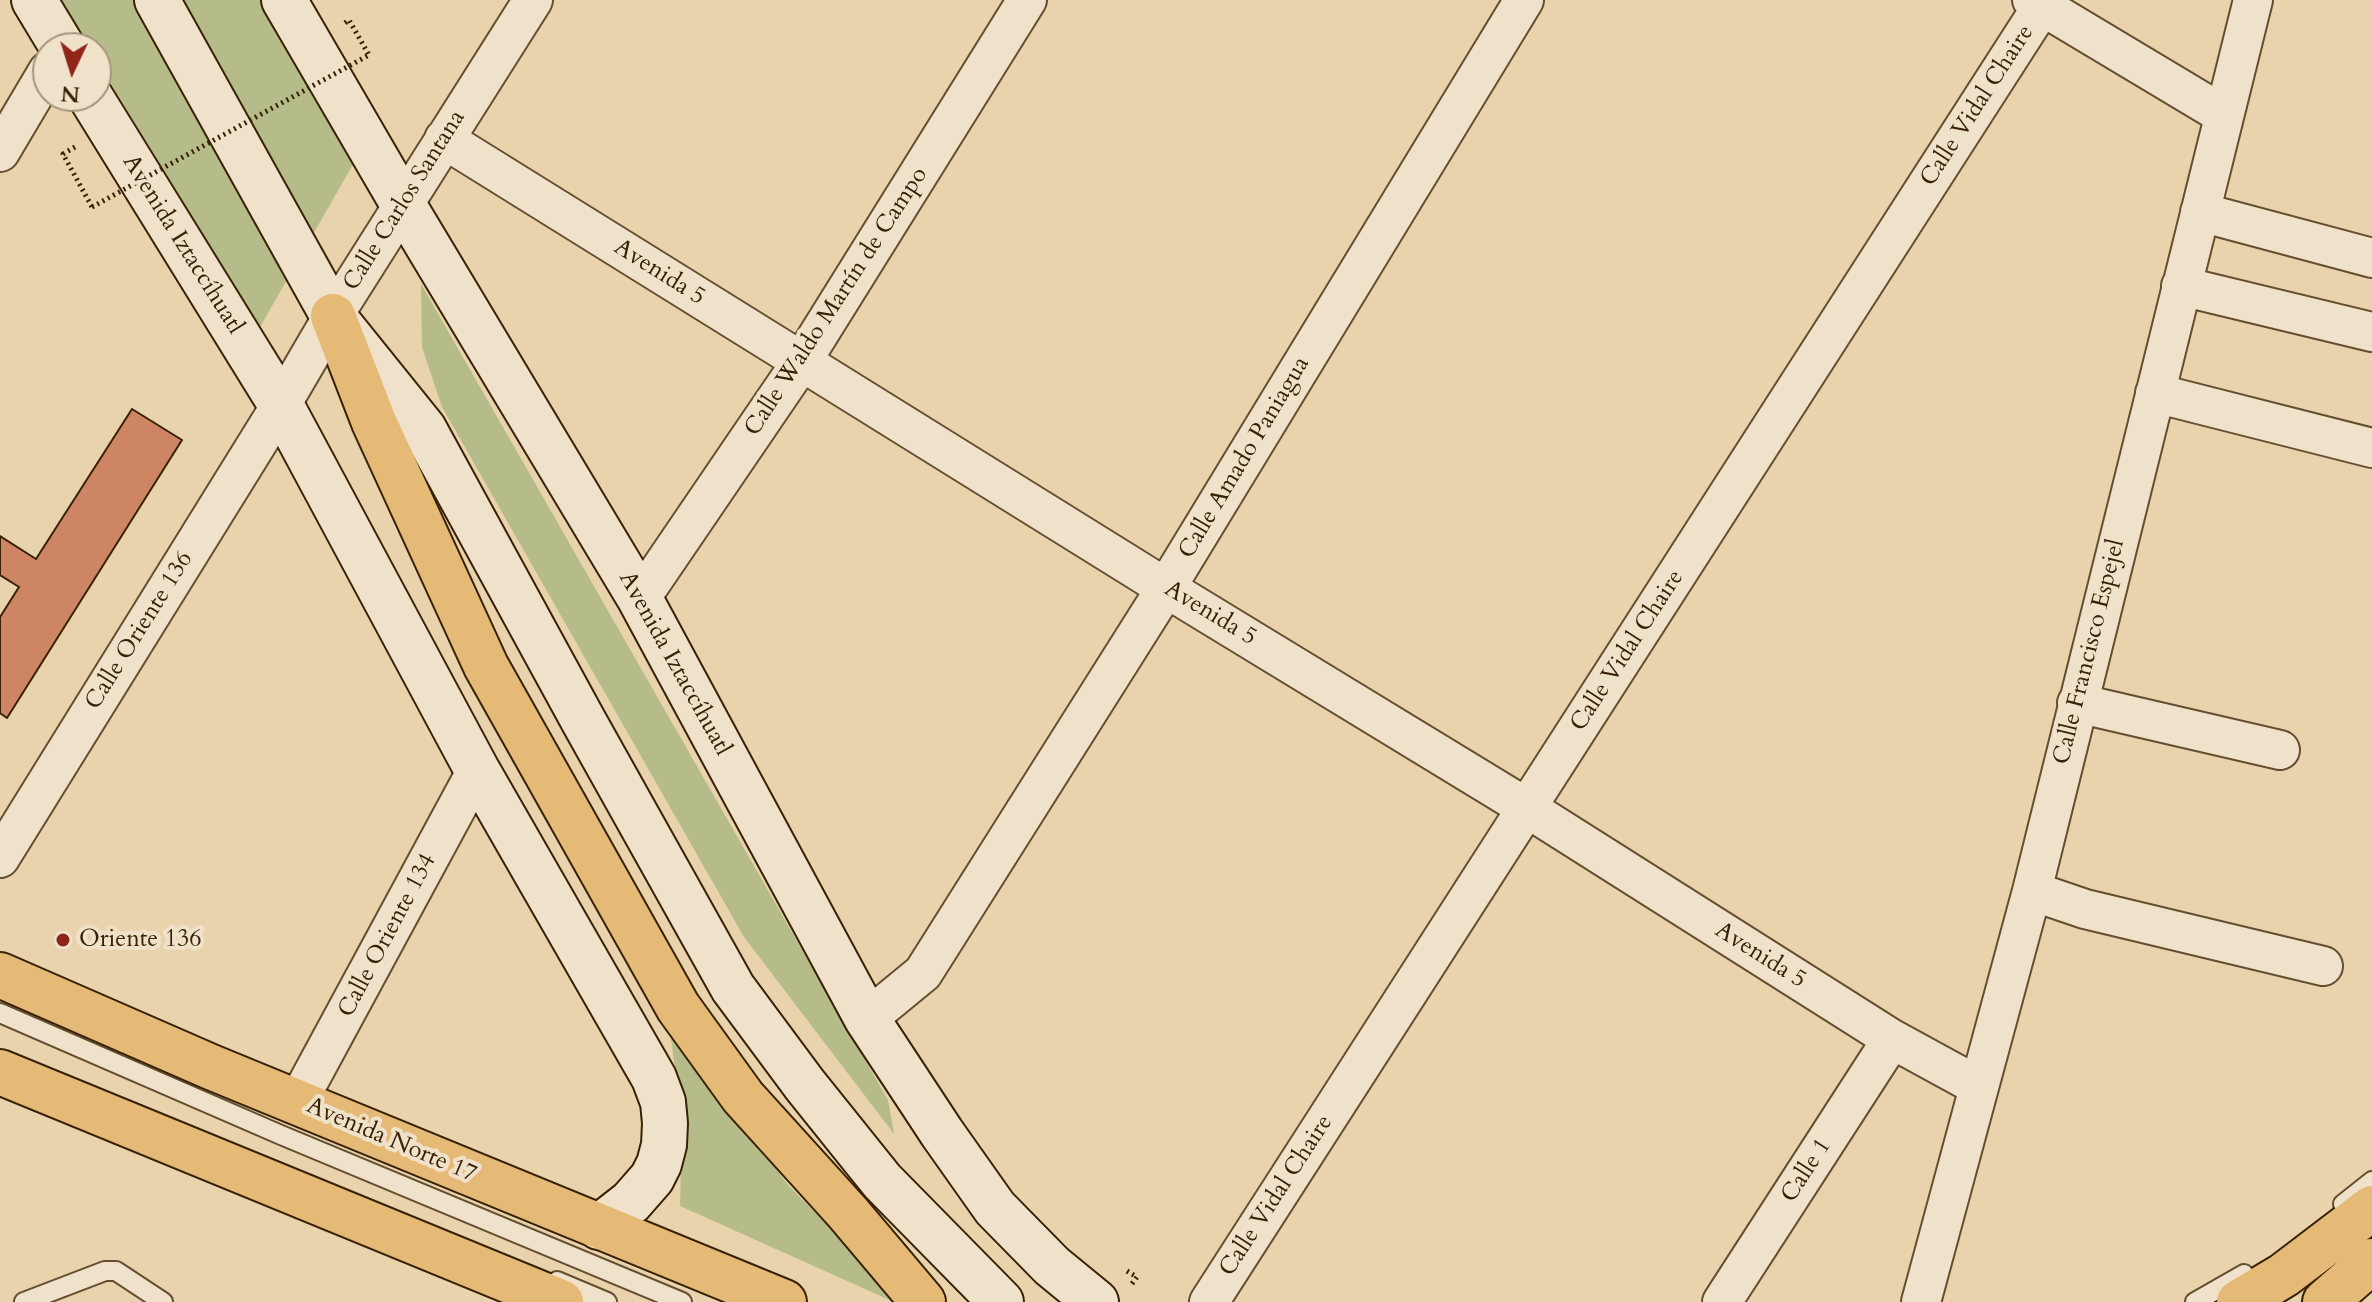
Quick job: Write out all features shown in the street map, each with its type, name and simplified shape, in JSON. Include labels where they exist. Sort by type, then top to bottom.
[{"type":"main road","points":[[34,0],[49,32]]},
{"type":"main road","points":[[157,0],[333,316],[374,422],[486,666],[678,1007],[743,1097],[923,1302]]},
{"type":"main road","name":"Avenida Iztaccíhuatl","points":[[284,0],[640,599],[867,1019],[995,1208],[1052,1266],[1096,1302]]},
{"type":"main road","name":"Avenida Iztaccíhuatl","points":[[100,112],[281,405],[477,770],[654,1078],[663,1102],[664,1145],[652,1178],[631,1202],[599,1227]]},
{"type":"main road","points":[[333,316],[424,429],[733,988],[882,1181],[1001,1302]]},
{"type":"main road","name":"Avenida Norte 17","points":[[0,975],[784,1302]]},
{"type":"main road","points":[[0,1072],[561,1302]]},
{"type":"main road","points":[[2239,1302],[2356,1227]]},
{"type":"main road","points":[[2325,1302],[2356,1227]]},
{"type":"street","name":"Calle Carlos Santana","points":[[281,405],[333,316],[533,0]]},
{"type":"street","name":"Calle Waldo Martín de Campo","points":[[640,599],[802,361],[1027,0]]},
{"type":"street","name":"Calle Amado Paniagua","points":[[867,1019],[923,973],[1166,588],[1524,0]]},
{"type":"street","name":"Calle Francisco Espejel","points":[[1921,1302],[2032,891],[2253,0]]},
{"type":"street","points":[[2040,2],[2224,115]]},
{"type":"street","name":"Calle Vidal Chaire","points":[[1209,1302],[2040,2]]},
{"type":"street","points":[[0,152],[32,98]]},
{"type":"street","name":"Avenida 5","points":[[444,139],[1166,588],[1527,808],[1892,1039],[1978,1086]]},
{"type":"street","points":[[2200,212],[2372,258]]},
{"type":"street","points":[[2181,286],[2372,332]]},
{"type":"street","points":[[2155,393],[2372,448]]},
{"type":"street","name":"Calle Oriente 136","points":[[0,858],[281,405]]},
{"type":"street","points":[[2077,703],[2280,750]]},
{"type":"street","name":"Calle Oriente 134","points":[[298,1101],[477,770]]},
{"type":"street","points":[[2032,891],[2085,909],[2323,966]]},
{"type":"street","name":"Calle 1","points":[[1722,1302],[1892,1039]]},
{"type":"lane","points":[[0,1013],[281,1135],[682,1302]]},
{"type":"lane","points":[[2356,1227],[2372,1181]]},
{"type":"lane","points":[[2195,1302],[2262,1264]]},
{"type":"lane","points":[[24,1302],[105,1271],[116,1271],[163,1302]]},
{"type":"lane","points":[[484,1271],[607,1302]]},
{"type":"path","points":[[63,154],[92,207],[369,55],[349,20]]},
{"type":"green space","points":[[60,0],[270,0],[355,161],[260,327],[112,85],[112,32],[79,32]]},
{"type":"green space","points":[[421,284],[888,1100],[894,1134],[744,937],[442,407],[422,347]]},
{"type":"green space","points":[[670,1031],[790,1187],[903,1302],[894,1302],[680,1206],[682,1120]]},
{"type":"building","points":[[132,409],[182,440],[7,718],[0,713],[0,617],[19,587],[0,575],[0,536],[36,559]]},
{"type":"place","name":"Oriente 136","points":[[63,940]]}]
